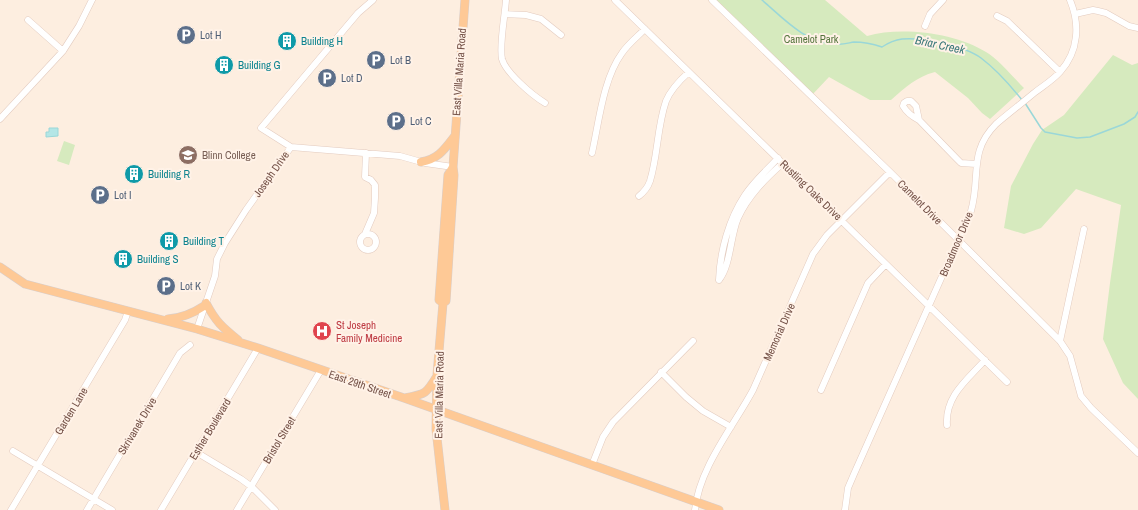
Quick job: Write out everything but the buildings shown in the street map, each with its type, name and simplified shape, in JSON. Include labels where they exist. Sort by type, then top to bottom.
[{"type":"main road","name":"East Villa Maria Road","points":[[445,510],[436,429],[437,375],[443,303],[439,300],[448,175],[452,167],[464,0]]},
{"type":"main road","points":[[421,162],[436,157],[454,137]]},
{"type":"main road","name":"East 29th Street","points":[[0,267],[25,284],[197,329],[258,348],[592,465],[695,506],[719,510]]},
{"type":"main road","points":[[162,320],[182,318],[193,314],[205,304],[221,326],[242,343]]},
{"type":"main road","points":[[404,398],[424,394],[437,375]]},
{"type":"street","points":[[0,119],[63,51],[79,26],[92,0]]},
{"type":"street","points":[[291,147],[261,128],[358,13],[373,0]]},
{"type":"street","points":[[506,0],[502,58],[505,65],[521,82],[537,98],[545,103]]},
{"type":"street","name":"Rustling Oaks Drive","points":[[615,0],[1007,382]]},
{"type":"street","name":"Camelot Drive","points":[[712,0],[890,172],[1060,341],[1070,356],[1081,396],[1091,408],[1138,453]]},
{"type":"street","points":[[925,26],[930,14],[943,0]]},
{"type":"street","name":"Broadmoor Drive","points":[[845,510],[848,488],[958,240],[974,200],[976,164],[982,143],[990,130],[1060,72],[1074,48],[1077,31],[1075,14],[1070,0]]},
{"type":"street","points":[[1075,14],[1093,10],[1098,11],[1106,13],[1129,26],[1138,28]]},
{"type":"street","points":[[505,14],[526,15],[541,19],[561,35]]},
{"type":"street","points":[[997,16],[1007,21],[1060,72]]},
{"type":"street","points":[[28,20],[63,51]]},
{"type":"street","points":[[592,153],[606,88],[612,70],[625,49],[645,29]]},
{"type":"street","points":[[639,196],[644,192],[650,181],[660,125],[667,100],[677,83],[689,72]]},
{"type":"street","points":[[919,120],[961,163],[976,164]]},
{"type":"street","name":"Joseph Drive","points":[[197,329],[218,259],[225,243],[246,210],[291,147],[400,156],[421,162],[452,167]]},
{"type":"street","points":[[364,234],[374,213],[375,198],[375,185],[371,180],[365,178],[364,174],[366,153]]},
{"type":"street","points":[[733,226],[726,269],[718,280],[719,267],[733,226],[749,199],[780,160]]},
{"type":"street","name":"Memorial Drive","points":[[695,506],[712,457],[753,390],[813,254],[823,240],[890,172]]},
{"type":"street","points":[[1060,341],[1084,229]]},
{"type":"street","points":[[821,390],[868,283],[886,264]]},
{"type":"street","name":"Garden Lane","points":[[11,510],[125,320],[128,311]]},
{"type":"street","points":[[592,465],[603,437],[613,422],[693,341]]},
{"type":"street","name":"Skrivanek Drive","points":[[87,510],[180,353],[190,345]]},
{"type":"street","name":"Esther Boulevard","points":[[161,510],[258,348]]},
{"type":"street","points":[[947,425],[946,414],[949,405],[961,386],[985,360]]},
{"type":"street","name":"Bristol Street","points":[[237,510],[320,370]]},
{"type":"street","points":[[661,372],[686,397],[703,411],[731,427]]},
{"type":"street","points":[[13,451],[112,510]]},
{"type":"street","points":[[196,452],[252,487],[275,510]]},
{"type":"green space","name":"Camelot Park","points":[[713,0],[825,0],[867,36],[896,32],[928,33],[960,40],[974,45],[995,59],[1024,88],[990,119],[968,98],[935,72],[917,80],[891,100],[870,100],[829,77],[812,95]]},
{"type":"green space","points":[[1113,55],[1132,65],[1138,63],[1138,399],[1123,383],[1103,339],[1121,205],[1076,189],[1041,228],[1024,234],[1004,228],[1011,186],[1033,144],[1042,130],[1064,115]]},
{"type":"green space","points":[[64,141],[75,145],[69,165],[57,161]]},
{"type":"water","points":[[49,128],[58,128],[58,136],[46,137],[46,132],[49,132]]},
{"type":"waterway","name":"Briar Creek","points":[[762,0],[796,29],[815,40],[825,43],[840,44],[858,42],[882,47],[896,40],[921,39],[943,43],[965,50],[981,58],[1008,83],[1022,100]]},
{"type":"waterway","name":"Briar Creek","points":[[1025,103],[1045,132],[1077,138],[1090,137],[1124,124],[1135,117],[1138,112]]},
{"type":"place","name":"Lot H","points":[[186,35]]},
{"type":"place","name":"Building H","points":[[287,41]]},
{"type":"place","name":"Lot B","points":[[376,60]]},
{"type":"place","name":"Building G","points":[[224,65]]},
{"type":"place","name":"Lot D","points":[[327,78]]},
{"type":"place","name":"Lot C","points":[[396,121]]},
{"type":"place","name":"Blinn College","points":[[188,155]]},
{"type":"place","name":"Building R","points":[[134,174]]},
{"type":"place","name":"Lot I","points":[[100,195]]},
{"type":"place","name":"Building T","points":[[169,241]]},
{"type":"place","name":"Building S","points":[[123,259]]},
{"type":"place","name":"Lot K","points":[[166,286]]},
{"type":"place","name":"St Joseph Family Medicine","points":[[322,331]]}]
